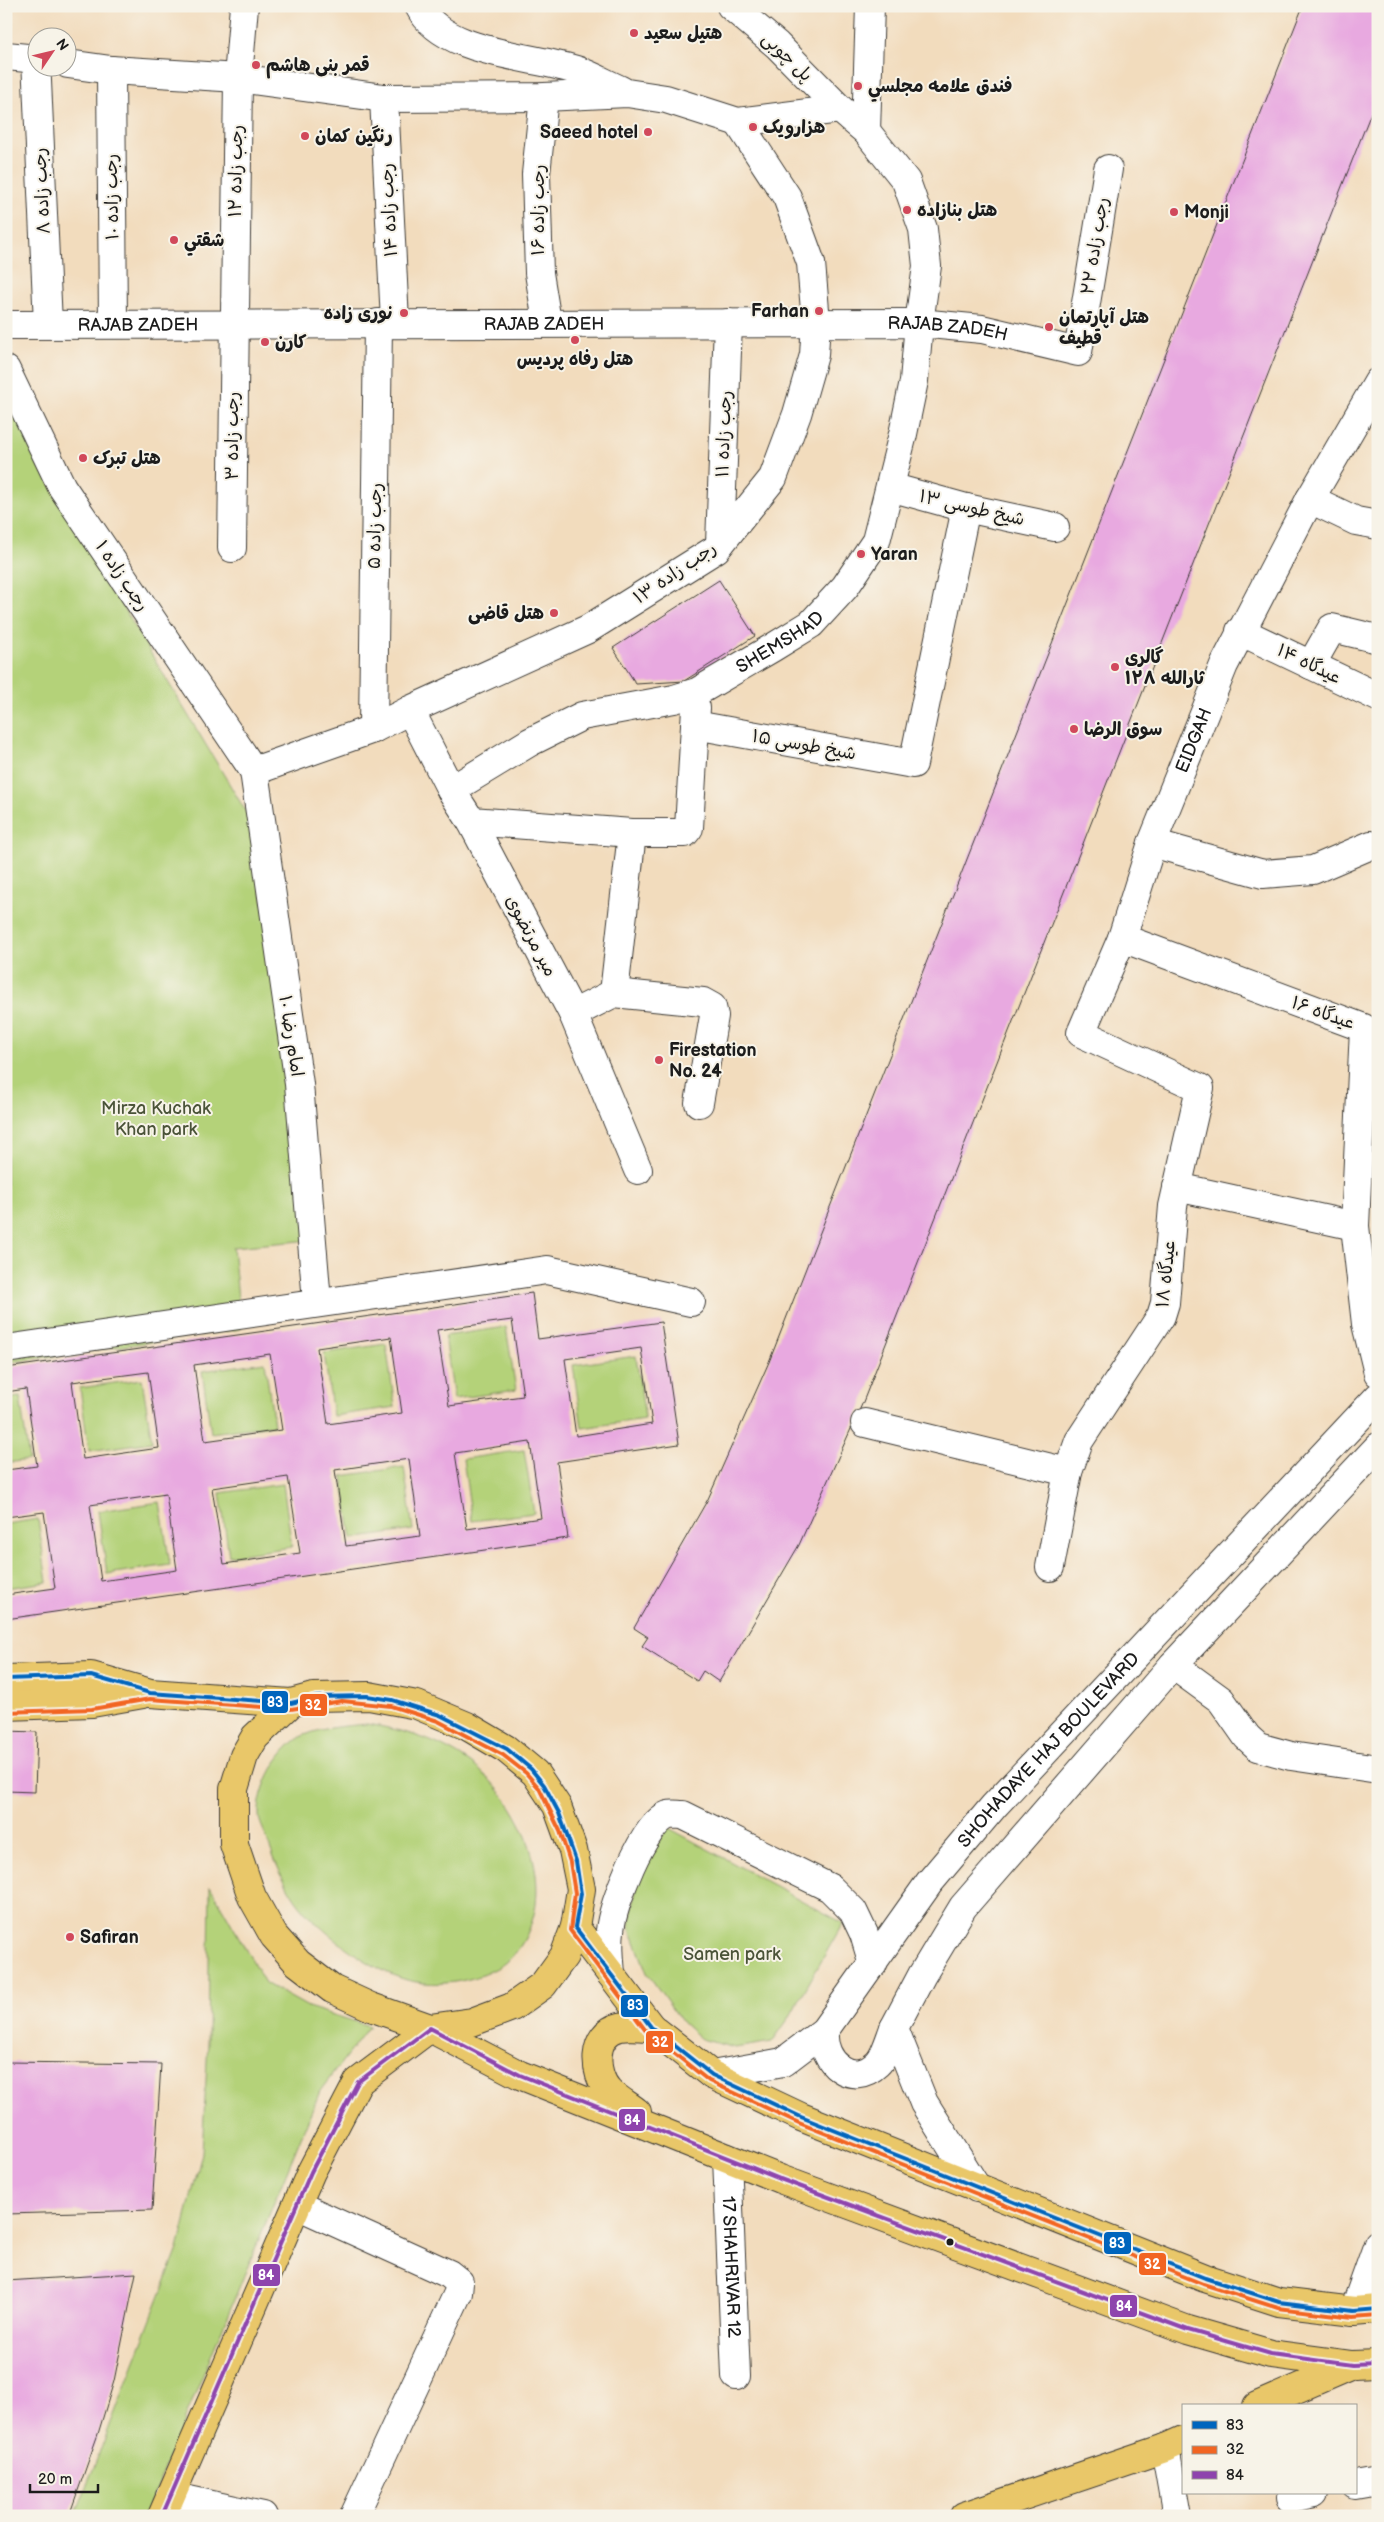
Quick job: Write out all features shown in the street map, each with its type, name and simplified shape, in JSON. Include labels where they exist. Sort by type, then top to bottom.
[{"type":"main road","points":[[6,1679],[91,1676],[150,1693],[291,1703],[313,1697],[369,1696],[417,1705],[466,1726],[506,1748],[535,1773],[557,1806],[573,1850],[581,1889],[575,1927],[559,1963],[543,1985],[512,2007],[472,2022],[430,2028],[358,2082],[311,2172],[166,2506]]},
{"type":"main road","points":[[6,1706],[92,1704],[150,1693]]},
{"type":"main road","points":[[291,1703],[255,1737],[244,1756],[234,1789],[234,1844],[252,1897],[274,1936],[298,1963],[332,1989],[371,2007],[430,2028],[520,2075],[727,2158],[1188,2330],[1271,2354],[1365,2364]]},
{"type":"main road","points":[[575,1927],[651,2027],[712,2075],[801,2117],[1205,2278],[1279,2302],[1366,2310]]},
{"type":"main road","points":[[651,2027],[619,2027],[608,2034],[597,2054],[596,2066],[600,2079],[609,2091],[662,2132]]},
{"type":"main road","points":[[1269,2403],[1365,2364]]},
{"type":"main road","points":[[964,2516],[1006,2509],[1174,2444]]},
{"type":"street","name":"رجب زاده ۱۲","points":[[233,324],[238,78],[244,6]]},
{"type":"street","points":[[419,6],[434,26],[457,40],[578,71],[627,93]]},
{"type":"street","name":"پل چوبی","points":[[731,6],[777,45],[840,109],[866,131]]},
{"type":"street","points":[[866,131],[870,6]]},
{"type":"street","points":[[6,56],[28,58]]},
{"type":"street","points":[[78,65],[111,70],[238,78],[384,98],[544,97],[627,93],[666,99],[738,122],[840,109]]},
{"type":"street","name":"رجب زاده ۱۰","points":[[111,70],[113,324]]},
{"type":"street","name":"رجب زاده ۸","points":[[38,78],[48,324]]},
{"type":"street","name":"رجب زاده ۱۶","points":[[544,97],[536,174],[539,273],[547,322]]},
{"type":"street","name":"رجب زاده ۱۴","points":[[384,98],[387,322]]},
{"type":"street","name":"رجب زاده ۱۳","points":[[254,771],[373,729],[410,710],[588,629],[716,549],[773,478],[797,414],[814,355],[816,322],[810,263],[787,197],[738,122]]},
{"type":"street","name":"SHEMSHAD","points":[[451,790],[530,742],[582,716],[674,699],[697,692],[811,624],[845,588],[876,541],[914,381],[919,323],[927,266],[923,229],[906,181],[866,131]]},
{"type":"street","name":"رجب زاده ۲۲","points":[[1078,352],[1108,169]]},
{"type":"street","name":"RAJAB ZADEH","points":[[6,324],[387,322],[919,323],[982,328],[1078,352]]},
{"type":"street","name":"رجب زاده ۵","points":[[373,729],[387,322]]},
{"type":"street","name":"رجب زاده ۱۱","points":[[720,544],[728,323]]},
{"type":"street","name":"رجب زاده ۳","points":[[232,548],[233,324]]},
{"type":"street","name":"رجب زاده ۱","points":[[6,370],[62,488],[254,771]]},
{"type":"street","name":"EIDGAH","points":[[1081,1032],[1122,938],[1152,843],[1224,664],[1310,499],[1378,382]]},
{"type":"street","name":"شیخ طوسی ۱۳","points":[[890,487],[966,508],[1055,527]]},
{"type":"street","points":[[1310,499],[1356,521],[1378,525]]},
{"type":"street","name":"۱۵ شیخ طوسی","points":[[695,725],[913,764],[966,508]]},
{"type":"street","points":[[1310,665],[1332,628],[1378,640]]},
{"type":"street","name":"عیدگاه ۱۴","points":[[1240,631],[1378,697]]},
{"type":"street","points":[[471,821],[632,833],[685,832],[689,828],[697,692]]},
{"type":"street","name":"میر مرتضوی","points":[[410,710],[451,790],[471,821],[573,1014],[638,1170]]},
{"type":"street","name":"امام رضا ۱۰","points":[[254,771],[299,1084],[317,1302]]},
{"type":"street","points":[[614,993],[632,833]]},
{"type":"street","points":[[1152,843],[1263,874],[1313,870],[1375,843]]},
{"type":"street","name":"عیدگاه ۱۶","points":[[1122,938],[1364,1028],[1355,1226],[1366,1324],[1378,1373]]},
{"type":"street","points":[[573,1014],[614,993],[704,1002],[712,1007],[714,1016],[699,1103]]},
{"type":"street","name":"عیدگاه ۱۸","points":[[1050,1567],[1068,1472],[1079,1441],[1161,1316],[1165,1303],[1173,1206],[1200,1088],[1081,1032]]},
{"type":"street","points":[[1177,1187],[1355,1226]]},
{"type":"street","points":[[6,1349],[317,1302],[547,1270],[691,1302]]},
{"type":"street","name":"SHOHADAYE HAJ BOULEVARD","points":[[712,2075],[783,2062],[824,2031],[929,1883],[994,1806],[1378,1397]]},
{"type":"street","points":[[865,1423],[1068,1472]]},
{"type":"street","name":"SHOHADAYE HAJ BOULEVARD","points":[[824,2031],[823,2042],[826,2053],[832,2063],[852,2072],[866,2071],[878,2064],[894,2028],[922,1975],[963,1907],[1173,1665],[1378,1446]]},
{"type":"street","points":[[1173,1665],[1221,1700],[1247,1737],[1258,1747],[1291,1756],[1378,1769]]},
{"type":"street","points":[[611,1974],[610,1931],[617,1899],[630,1868],[654,1825],[668,1815],[683,1815],[830,1888],[853,1911],[864,1934],[873,1964]]},
{"type":"street","points":[[894,2028],[924,2102],[977,2188]]},
{"type":"street","name":"17 SHAHRIVAR 12","points":[[727,2158],[736,2376]]},
{"type":"street","points":[[297,2205],[449,2274],[459,2282],[458,2293],[354,2516]]},
{"type":"street","points":[[1366,2310],[1378,2244]]},
{"type":"street","points":[[1174,2444],[1177,2516]]},
{"type":"street","points":[[1356,2485],[1378,2481]]},
{"type":"street","points":[[166,2506],[263,2516]]},
{"type":"green space","name":"Mirza Kuchak Khan park","points":[[6,394],[54,492],[248,815],[322,1239],[233,1247],[241,1329],[6,1363]]},
{"type":"green space","points":[[506,1327],[516,1390],[454,1399],[445,1336]]},
{"type":"green space","points":[[386,1344],[395,1407],[333,1416],[324,1353]]},
{"type":"green space","points":[[636,1356],[645,1419],[582,1428],[573,1365]]},
{"type":"green space","points":[[265,1362],[274,1425],[211,1433],[202,1371]]},
{"type":"green space","points":[[142,1379],[152,1442],[89,1451],[80,1388]]},
{"type":"green space","points":[[20,1397],[29,1460],[6,1463],[6,1399]]},
{"type":"green space","points":[[524,1450],[534,1513],[472,1521],[463,1459]]},
{"type":"green space","points":[[404,1467],[413,1530],[352,1539],[342,1476]]},
{"type":"green space","points":[[283,1484],[292,1547],[229,1556],[220,1493]]},
{"type":"green space","points":[[160,1502],[170,1565],[107,1574],[98,1511]]},
{"type":"green space","points":[[38,1519],[47,1582],[6,1588],[6,1524]]},
{"type":"green space","points":[[367,1724],[422,1738],[448,1749],[472,1764],[504,1796],[526,1838],[533,1860],[537,1883],[536,1905],[530,1927],[523,1942],[509,1959],[480,1976],[449,1983],[427,1983],[407,1980],[378,1968],[346,1948],[317,1923],[296,1900],[283,1878],[259,1818],[262,1795],[272,1769],[288,1747],[305,1735],[344,1726]]},
{"type":"green space","name":"Samen park","points":[[667,1827],[843,1923],[789,2018],[772,2042],[735,2048],[701,2039],[683,2023],[647,1973],[629,1926],[638,1879]]},
{"type":"green space","points":[[210,1886],[265,1983],[308,2007],[369,2026],[320,2091],[145,2516],[75,2516],[178,2249],[202,2153],[208,2042]]},
{"type":"building","name":"سوق الرضا","points":[[1303,6],[1378,6],[1378,95],[863,1402],[799,1545],[719,1682],[703,1671],[697,1681],[642,1646],[648,1637],[634,1628],[708,1499],[769,1362]]},
{"type":"building","points":[[719,580],[755,636],[684,681],[636,684],[613,648]]},
{"type":"building","points":[[532,1293],[538,1339],[661,1322],[679,1444],[557,1462],[568,1538],[6,1619],[6,1595],[55,1588],[44,1512],[6,1517],[6,1470],[37,1466],[26,1389],[6,1392],[6,1368]],"holes":[[[512,1320],[523,1396],[449,1406],[437,1330]],[[391,1337],[402,1413],[328,1424],[317,1348]],[[641,1348],[652,1424],[576,1436],[565,1359]],[[270,1354],[282,1430],[205,1441],[194,1365]],[[148,1372],[159,1448],[83,1459],[72,1382]],[[530,1442],[541,1518],[467,1529],[455,1453]],[[409,1459],[420,1536],[346,1546],[335,1470]],[[288,1477],[300,1553],[224,1564],[212,1488]],[[166,1494],[177,1570],[101,1581],[90,1505]]]},
{"type":"building","points":[[6,1731],[37,1732],[35,1792],[6,1791]]},
{"type":"building","points":[[6,2062],[161,2064],[152,2210],[6,2214]]},
{"type":"building","points":[[136,2273],[114,2381],[98,2434],[69,2516],[6,2516],[6,2281]]},
{"type":"transit line","name":"83","points":[[6,1679],[91,1676],[150,1693],[291,1703],[317,1697],[367,1696],[392,1700],[440,1715],[507,1749],[531,1769],[544,1785],[559,1813],[576,1861],[581,1894],[575,1927],[651,2027],[712,2075],[801,2117],[1205,2278],[1279,2302],[1354,2311],[1378,2309]]},
{"type":"transit line","name":"32","points":[[6,1712],[92,1709],[150,1699],[291,1709],[342,1701],[391,1706],[438,1721],[503,1755],[526,1773],[539,1788],[560,1831],[570,1862],[575,1893],[570,1930],[646,2031],[709,2081],[799,2123],[1203,2284],[1278,2308],[1353,2317],[1378,2315]]},
{"type":"transit line","name":"84","points":[[162,2516],[311,2172],[358,2082],[430,2028],[520,2075],[780,2179],[1188,2330],[1271,2354],[1352,2365],[1378,2364]]},
{"type":"place","name":"هتیل سعید","points":[[634,33]]},
{"type":"place","name":"قمر بنی هاشم","points":[[256,65]]},
{"type":"place","name":"فندق علامه مجلسي","points":[[858,86]]},
{"type":"place","name":"هزارویک","points":[[753,127]]},
{"type":"place","name":"Saeed hotel","points":[[648,132]]},
{"type":"place","name":"رنگین کمان","points":[[305,136]]},
{"type":"place","name":"هتل بنازاده","points":[[907,210]]},
{"type":"place","name":"Monji","points":[[1174,212]]},
{"type":"place","name":"شقتي","points":[[174,240]]},
{"type":"place","name":"Farhan","points":[[819,311]]},
{"type":"place","name":"نورى زاده","points":[[404,313]]},
{"type":"place","name":"هتل آپارتمان قطیف","points":[[1049,327]]},
{"type":"place","name":"هتل رفاه پردیس","points":[[575,340]]},
{"type":"place","name":"کارن","points":[[265,342]]},
{"type":"place","name":"هتل تبرک","points":[[83,458]]},
{"type":"place","name":"Yaran","points":[[861,554]]},
{"type":"place","name":"هتل قاضی","points":[[554,613]]},
{"type":"place","name":"گالری ثارالله ۱۲۸","points":[[1115,667]]},
{"type":"place","name":"سوق الرضا","points":[[1074,729]]},
{"type":"place","name":"Firestation No. 24","points":[[659,1060]]},
{"type":"place","name":"Safiran","points":[[70,1937]]}]
